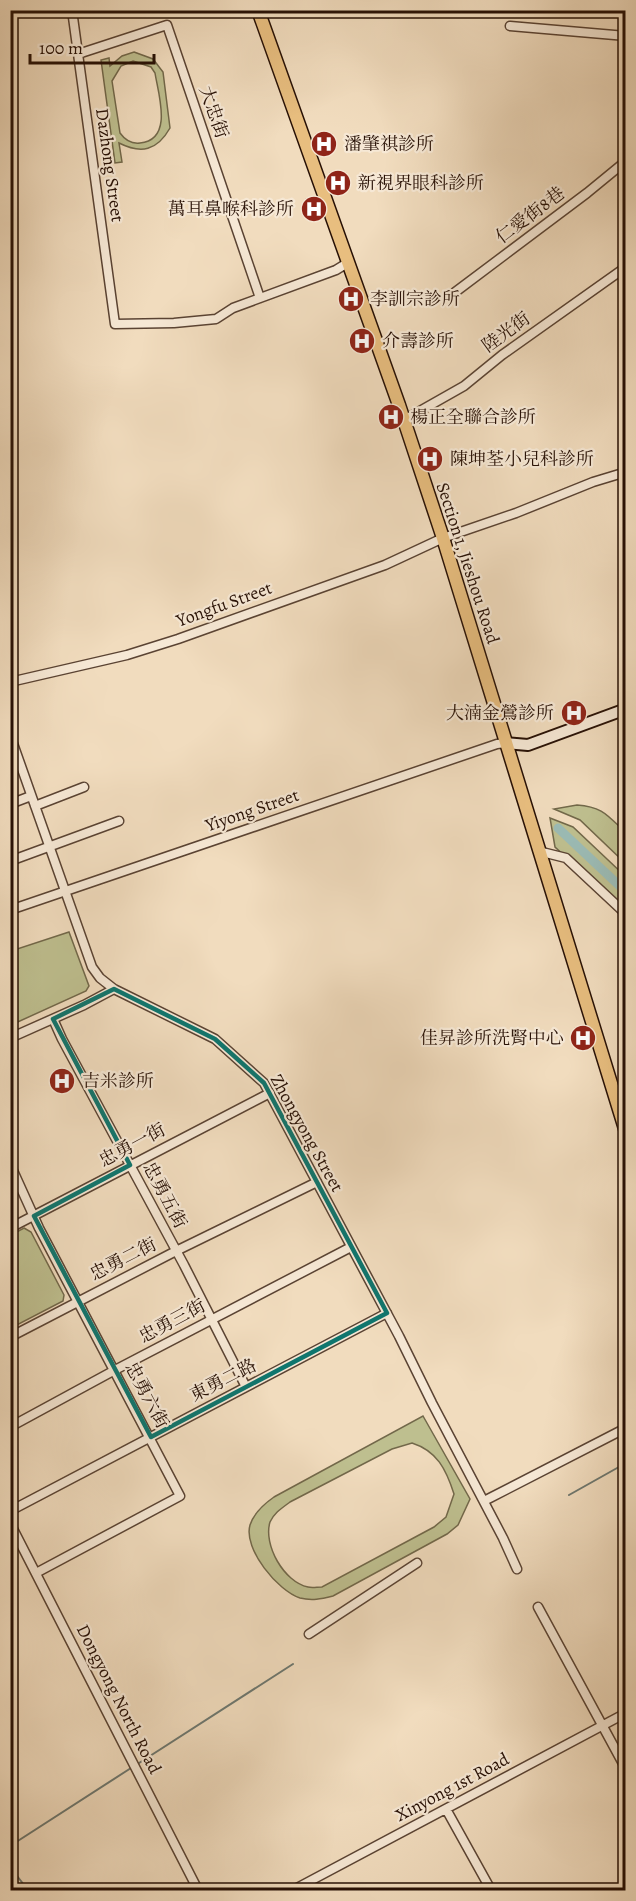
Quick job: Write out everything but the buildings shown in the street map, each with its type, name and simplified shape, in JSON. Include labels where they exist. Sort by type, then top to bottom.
[{"type":"main road","name":"Section 1, Jieshou Road","points":[[258,10],[404,420],[443,538],[626,1132]]},
{"type":"street","name":"Dazhong Street","points":[[72,10],[115,324],[174,323],[216,319],[233,308],[260,298]]},
{"type":"street","name":"大忠街","points":[[78,54],[167,25],[260,298]]},
{"type":"street","points":[[510,26],[626,36]]},
{"type":"street","name":"仁愛街8巷","points":[[454,293],[626,161]]},
{"type":"street","points":[[260,298],[336,270],[348,262]]},
{"type":"street","name":"陸光街","points":[[404,420],[464,386],[502,355],[626,267]]},
{"type":"street","name":"Yongfu Street","points":[[10,682],[127,655],[178,639],[385,565],[443,538],[626,472]]},
{"type":"street","points":[[506,743],[528,745],[626,709]]},
{"type":"street","name":"Zhongyong Street","points":[[10,735],[14,754],[35,806],[92,967],[100,978],[114,989],[215,1039],[264,1083],[387,1313],[517,1569]]},
{"type":"street","name":"Yiyong Street","points":[[10,910],[497,744],[506,743]]},
{"type":"street","points":[[35,806],[84,788]]},
{"type":"street","points":[[10,804],[31,796]]},
{"type":"street","points":[[10,861],[119,821]]},
{"type":"street","points":[[538,850],[566,858],[626,914]]},
{"type":"street","points":[[10,1038],[114,989]]},
{"type":"street","name":"忠勇五街","points":[[53,1019],[246,1387]]},
{"type":"street","name":"忠勇一街","points":[[10,1228],[270,1093]]},
{"type":"street","name":"忠勇六街","points":[[10,1164],[34,1216],[180,1496],[36,1573]]},
{"type":"street","name":"忠勇二街","points":[[10,1337],[78,1300],[317,1182]]},
{"type":"street","name":"忠勇三街","points":[[10,1427],[351,1247]]},
{"type":"street","name":"東勇二路","points":[[10,1511],[387,1313]]},
{"type":"street","points":[[484,1501],[626,1428]]},
{"type":"street","name":"Dongyong North Road","points":[[10,1523],[198,1890]]},
{"type":"street","points":[[309,1635],[417,1563]]},
{"type":"street","points":[[538,1607],[626,1769]]},
{"type":"street","name":"Xinyong 1st Road","points":[[295,1889],[626,1713]]},
{"type":"street","points":[[446,1809],[491,1890]]},
{"type":"highlighted area","points":[[114,989],[215,1039],[264,1083],[387,1313],[151,1437],[34,1216],[130,1165],[53,1019]]},
{"type":"green space","points":[[134,52],[153,59],[163,72],[170,128],[160,142],[148,148],[134,149],[119,143],[122,162],[115,163],[101,60],[109,58],[110,66],[122,56]],"holes":[[[133,61],[151,67],[155,73],[161,103],[160,125],[157,134],[151,140],[134,143],[126,140],[120,133],[112,81],[121,66]]]},
{"type":"green space","points":[[577,805],[599,810],[625,832],[625,863],[580,820],[554,809]]},
{"type":"green space","points":[[550,818],[573,827],[625,876],[625,911],[555,847]]},
{"type":"green space","points":[[69,932],[89,986],[86,991],[11,1025],[11,951]]},
{"type":"green space","points":[[24,1228],[31,1232],[64,1295],[63,1301],[15,1326],[11,1324],[11,1235]]},
{"type":"green space","points":[[423,1416],[470,1499],[458,1525],[447,1534],[333,1596],[313,1599],[300,1598],[282,1587],[264,1568],[252,1546],[249,1535],[250,1525],[260,1509],[274,1497]],"holes":[[[412,1443],[421,1446],[439,1462],[451,1485],[454,1494],[446,1517],[434,1527],[322,1587],[299,1584],[291,1578],[277,1561],[270,1541],[270,1522],[278,1511],[290,1502],[392,1449]]]},
{"type":"waterway","points":[[558,828],[626,892]]},
{"type":"waterway","points":[[569,1495],[626,1463]]},
{"type":"waterway","points":[[136,1765],[293,1664]]},
{"type":"waterway","points":[[10,1846],[131,1768]]},
{"type":"waterway","points":[[10,1867],[28,1890]]},
{"type":"place","name":"潘肇祺診所","points":[[324,144]]},
{"type":"place","name":"新視界眼科診所","points":[[338,183]]},
{"type":"place","name":"萬耳鼻喉科診所","points":[[314,209]]},
{"type":"place","name":"李訓宗診所","points":[[351,299]]},
{"type":"place","name":"介壽診所","points":[[362,341]]},
{"type":"place","name":"楊正全聯合診所","points":[[391,417]]},
{"type":"place","name":"陳坤荃小兒科診所","points":[[430,459]]},
{"type":"place","name":"大湳金鶯診所","points":[[574,713]]},
{"type":"place","name":"佳昇診所洗腎中心","points":[[583,1038]]},
{"type":"place","name":"吉米診所","points":[[62,1081]]}]
